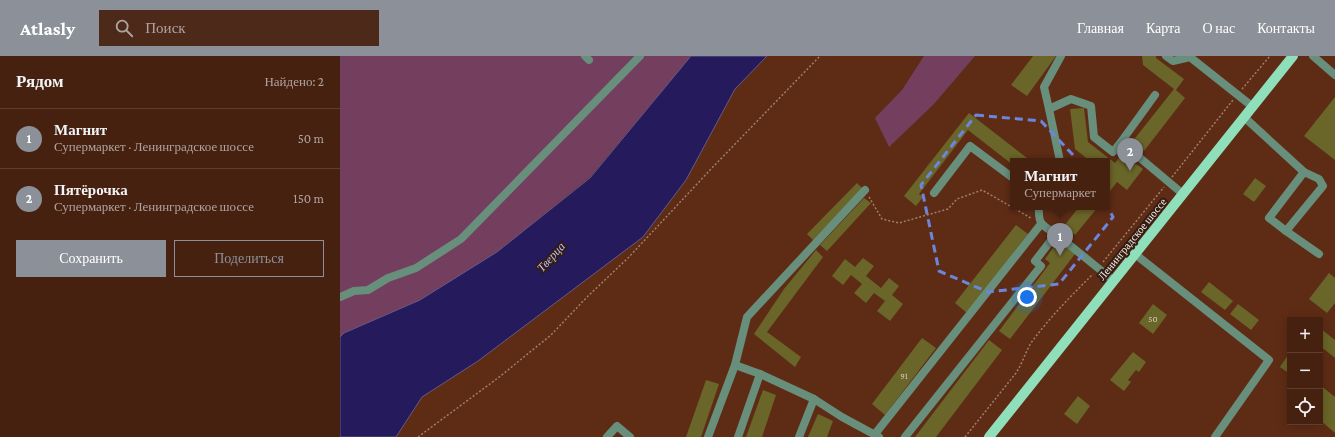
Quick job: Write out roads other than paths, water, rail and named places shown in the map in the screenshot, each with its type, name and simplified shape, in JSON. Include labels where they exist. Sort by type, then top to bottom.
[{"type":"main road","name":"Ленинградское шоссе","points":[[990,437],[1293,56]]},
{"type":"street","points":[[340,297],[354,291],[368,290],[388,278],[416,268],[461,239],[640,56]]},
{"type":"street","points":[[1059,158],[1044,87],[1061,56]]},
{"type":"street","points":[[1166,56],[1173,61],[1190,57],[1253,107]]},
{"type":"street","points":[[1313,56],[1335,75]]},
{"type":"street","points":[[1049,109],[1071,99],[1091,106],[1094,137],[1113,152],[1155,95]]},
{"type":"street","points":[[1244,117],[1304,172],[1319,178],[1324,186],[1286,231]]},
{"type":"street","points":[[1121,142],[1183,194]]},
{"type":"street","points":[[934,193],[970,146],[1010,176]]},
{"type":"street","points":[[1304,172],[1269,218],[1319,254]]},
{"type":"street","points":[[708,437],[735,365],[747,317],[865,190]]},
{"type":"street","points":[[1039,210],[1041,224],[1056,234],[1114,281]]},
{"type":"street","points":[[735,365],[760,374],[814,399],[842,417],[877,436],[1041,224]]},
{"type":"street","points":[[905,437],[1041,266],[1035,261],[1056,234]]},
{"type":"street","points":[[1135,254],[1269,360],[1215,437]]},
{"type":"street","points":[[738,437],[760,374]]},
{"type":"street","points":[[800,437],[814,399]]},
{"type":"street","points":[[607,437],[617,426],[630,437]]},
{"type":"street","points":[[860,437],[866,429]]},
{"type":"water","name":"Тверца","points":[[691,56],[767,56],[735,89],[686,180],[643,237],[478,361],[422,397],[396,437],[340,437],[340,337],[344,333],[420,300],[497,252],[590,178]]},
{"type":"place","name":"Пятёрочка","points":[[1130,171]]},
{"type":"place","name":"Магнит","points":[[1060,256]]}]
